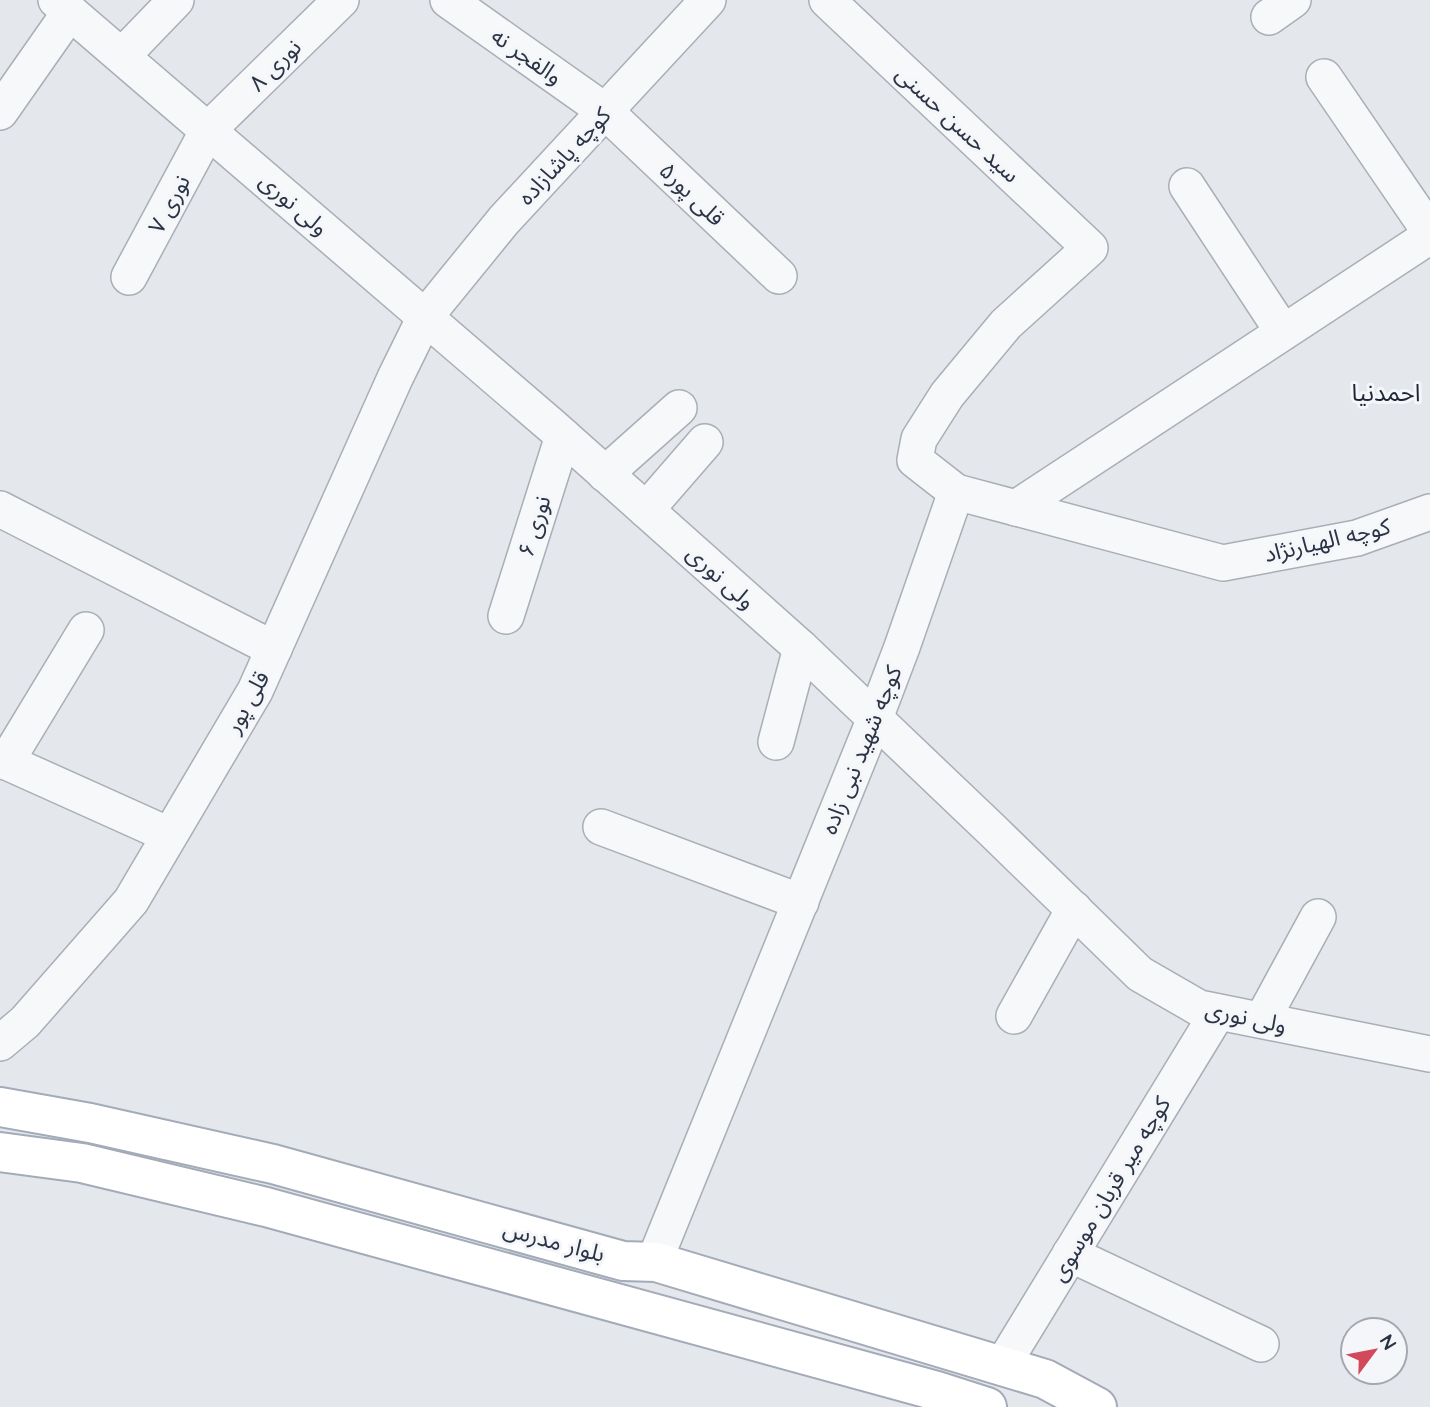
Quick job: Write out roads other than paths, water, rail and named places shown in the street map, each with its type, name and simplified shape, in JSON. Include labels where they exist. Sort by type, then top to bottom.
[{"type":"main road","name":"بلوار مدرس","points":[[0,1107],[90,1123],[273,1164],[623,1261],[654,1262],[1045,1380],[1097,1407]]},
{"type":"main road","name":"بلوار مدرس","points":[[0,1152],[82,1163],[266,1208],[937,1391],[987,1407]]},
{"type":"street","points":[[122,56],[176,0]]},
{"type":"street","name":"نوری ۸","points":[[208,130],[341,0]]},
{"type":"street","name":"والفجر نه","points":[[448,0],[605,111]]},
{"type":"street","name":"کوچه پاشازاده","points":[[425,317],[504,220],[708,0]]},
{"type":"street","name":"سید حسن حسنی","points":[[827,0],[1090,248],[1006,324],[947,395],[919,439],[915,460],[956,492]]},
{"type":"street","points":[[0,112],[63,6]]},
{"type":"street","name":"ولی نوری","points":[[63,6],[563,436],[801,648],[1140,974],[1199,1008],[1430,1054]]},
{"type":"street","points":[[956,492],[1016,508],[1430,234],[1324,76]]},
{"type":"street","name":"قلی پور۵","points":[[605,111],[779,276]]},
{"type":"street","name":"نوری ۷","points":[[129,277],[208,130]]},
{"type":"street","points":[[1187,186],[1283,332]]},
{"type":"street","name":"قلی پور","points":[[0,1043],[25,1022],[131,901],[255,691],[425,317]]},
{"type":"street","points":[[605,474],[679,408]]},
{"type":"street","name":"نوری ۶","points":[[506,616],[563,436]]},
{"type":"street","points":[[646,510],[705,442]]},
{"type":"street","name":"کوچه شهید نبی زاده","points":[[654,1262],[875,718],[956,492]]},
{"type":"street","name":"کوچه الهیارنژاد","points":[[1016,508],[1223,563],[1357,538],[1430,512]]},
{"type":"street","points":[[0,509],[274,649]]},
{"type":"street","points":[[86,630],[3,760],[169,835]]},
{"type":"street","points":[[776,742],[801,648]]},
{"type":"street","points":[[601,827],[801,902]]},
{"type":"street","points":[[1014,1016],[1074,909]]},
{"type":"street","points":[[1262,1020],[1318,917]]},
{"type":"street","name":"کوچه میر قربان موسوی","points":[[1002,1366],[1218,1012]]},
{"type":"street","points":[[1070,1254],[1261,1344]]},
{"type":"district","name":"احمدنیا","points":[[1386,393]]}]
